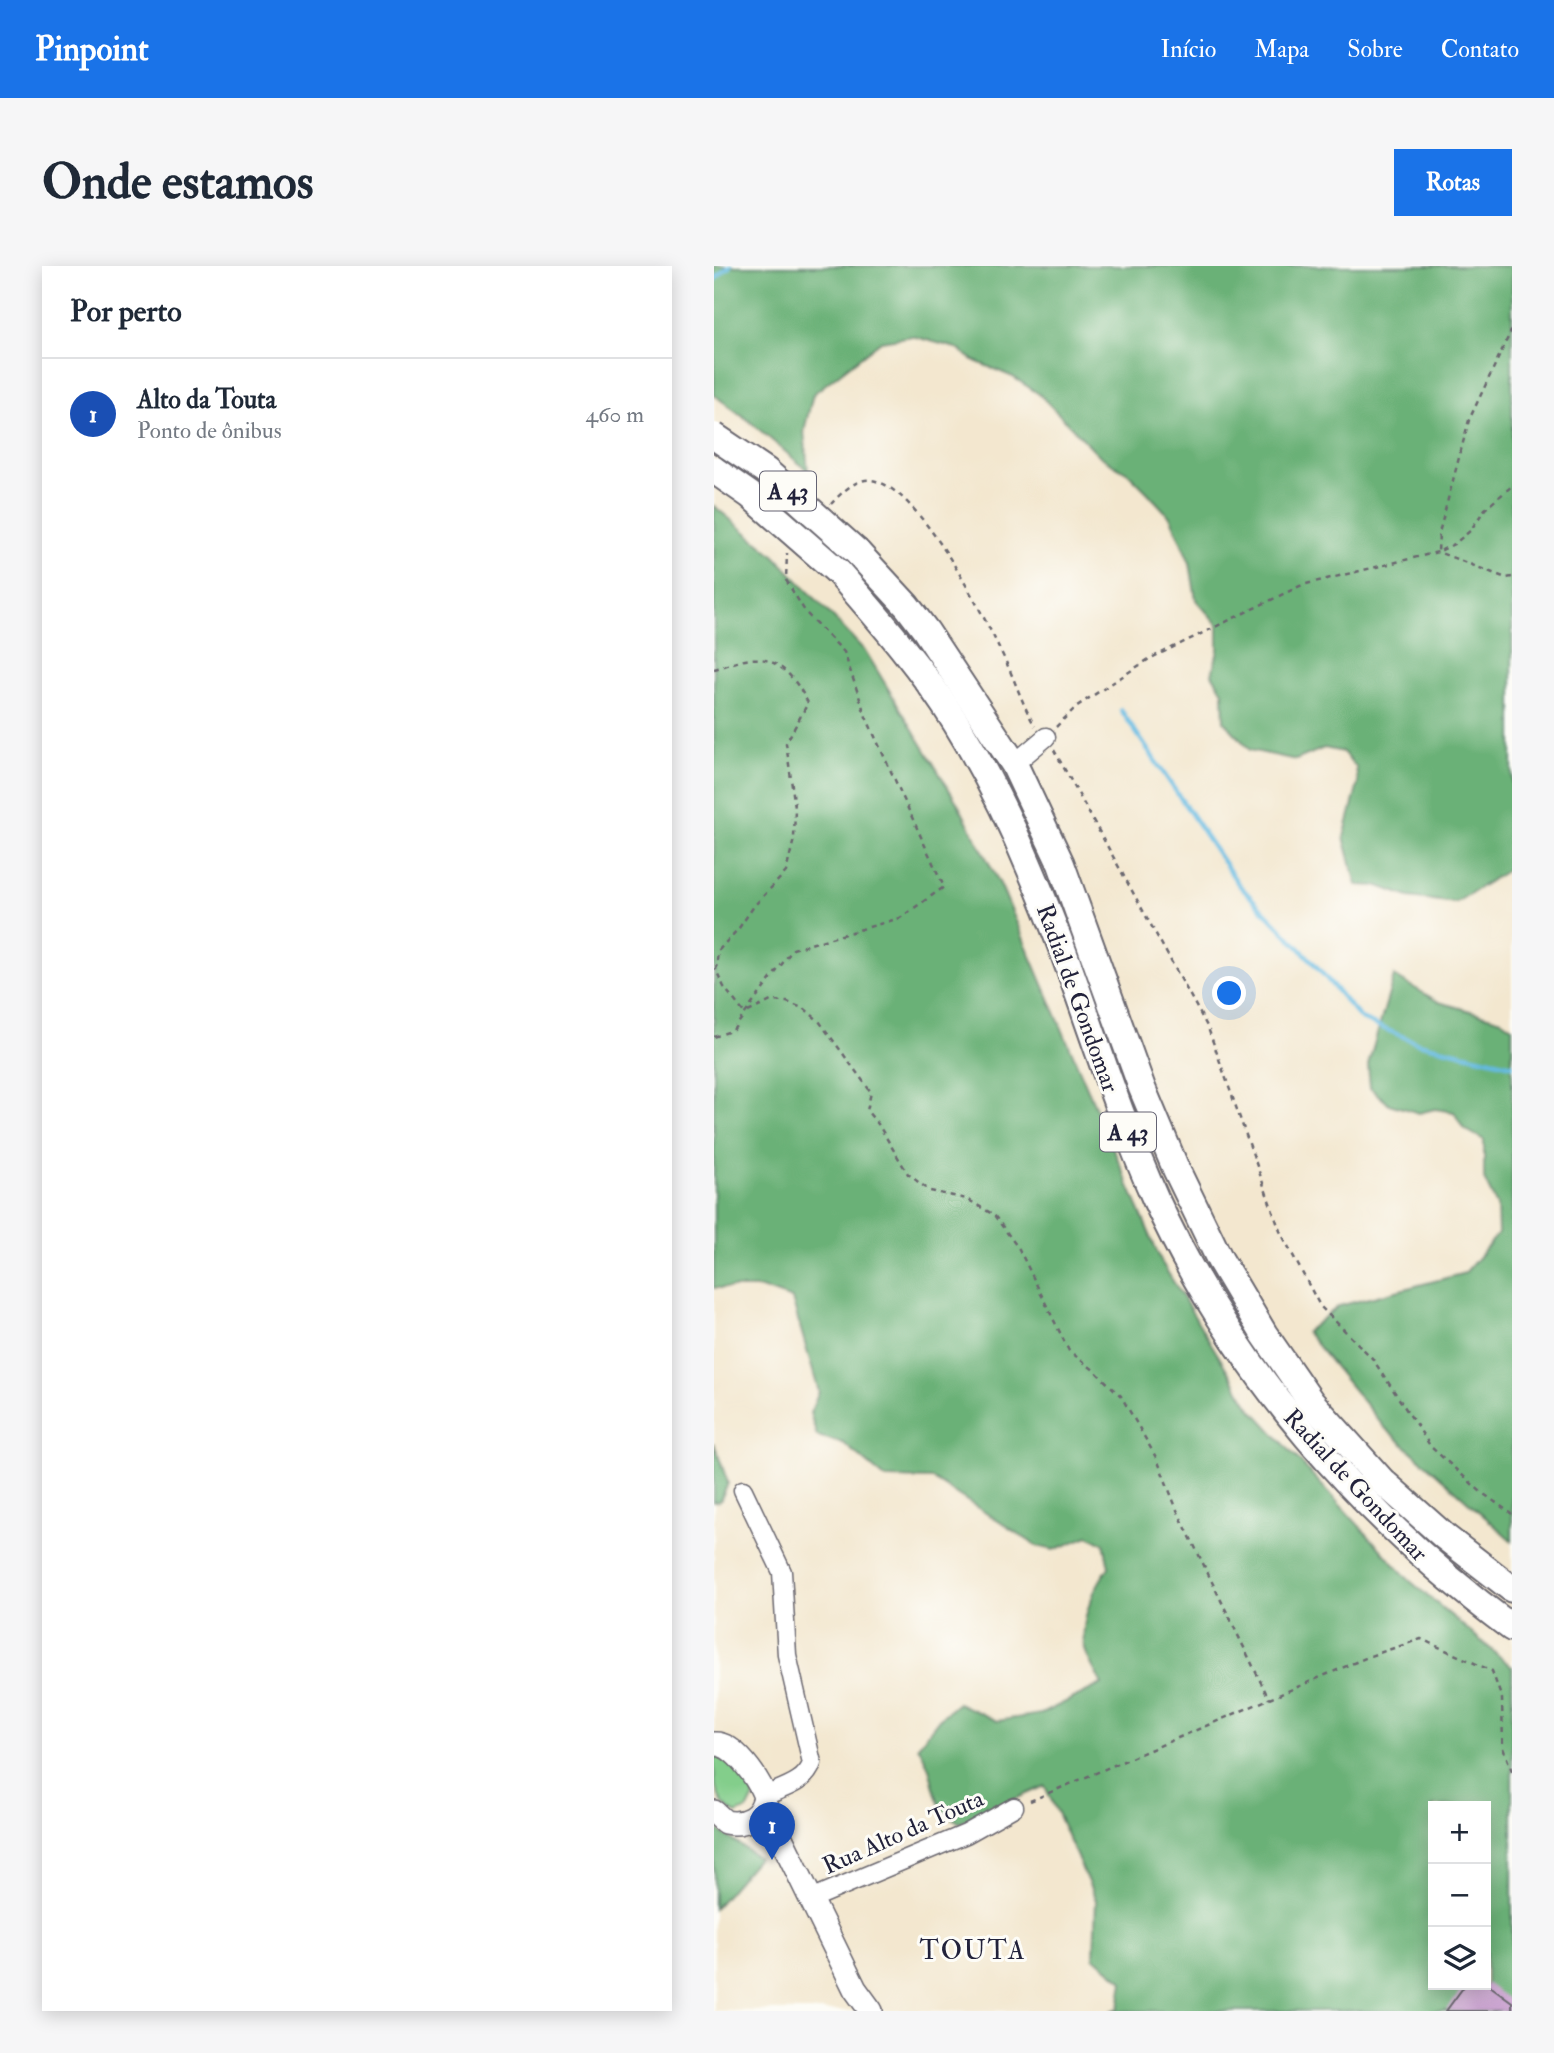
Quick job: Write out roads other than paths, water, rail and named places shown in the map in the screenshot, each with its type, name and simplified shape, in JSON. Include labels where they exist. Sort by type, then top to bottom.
[{"type":"highway","name":"Radial de Gondomar","points":[[714,436],[766,471],[857,552],[907,606],[926,631],[1014,764],[1061,864],[1142,1088],[1176,1169],[1220,1260],[1264,1334],[1311,1402],[1382,1481],[1445,1537],[1512,1589]]},
{"type":"highway","name":"Radial de Gondomar","points":[[714,470],[750,495],[838,572],[884,625],[947,710],[987,777],[1032,872],[1135,1152],[1158,1203],[1213,1306],[1280,1405],[1324,1459],[1419,1554],[1467,1595],[1512,1628]]},
{"type":"main road","points":[[714,1724],[723,1747],[760,1783],[764,1799],[811,1899],[855,1989],[871,2011]]},
{"type":"main road","points":[[714,1812],[725,1822],[744,1822],[752,1819],[764,1799]]},
{"type":"main road","points":[[744,1822],[762,1833],[811,1899]]},
{"type":"street","points":[[1014,764],[1046,737]]},
{"type":"street","points":[[743,1490],[782,1572],[787,1655],[812,1763],[806,1775],[764,1799]]},
{"type":"street","name":"Rua Alto da Touta","points":[[811,1899],[966,1834],[1014,1807]]},
{"type":"waterway","points":[[714,280],[730,266]]},
{"type":"waterway","points":[[1121,710],[1239,885],[1311,960],[1361,1019],[1418,1043],[1512,1065]]},
{"type":"place","name":"Alto da Touta","points":[[772,1860]]},
{"type":"district","name":"TOUTA","points":[[973,1950]]}]
